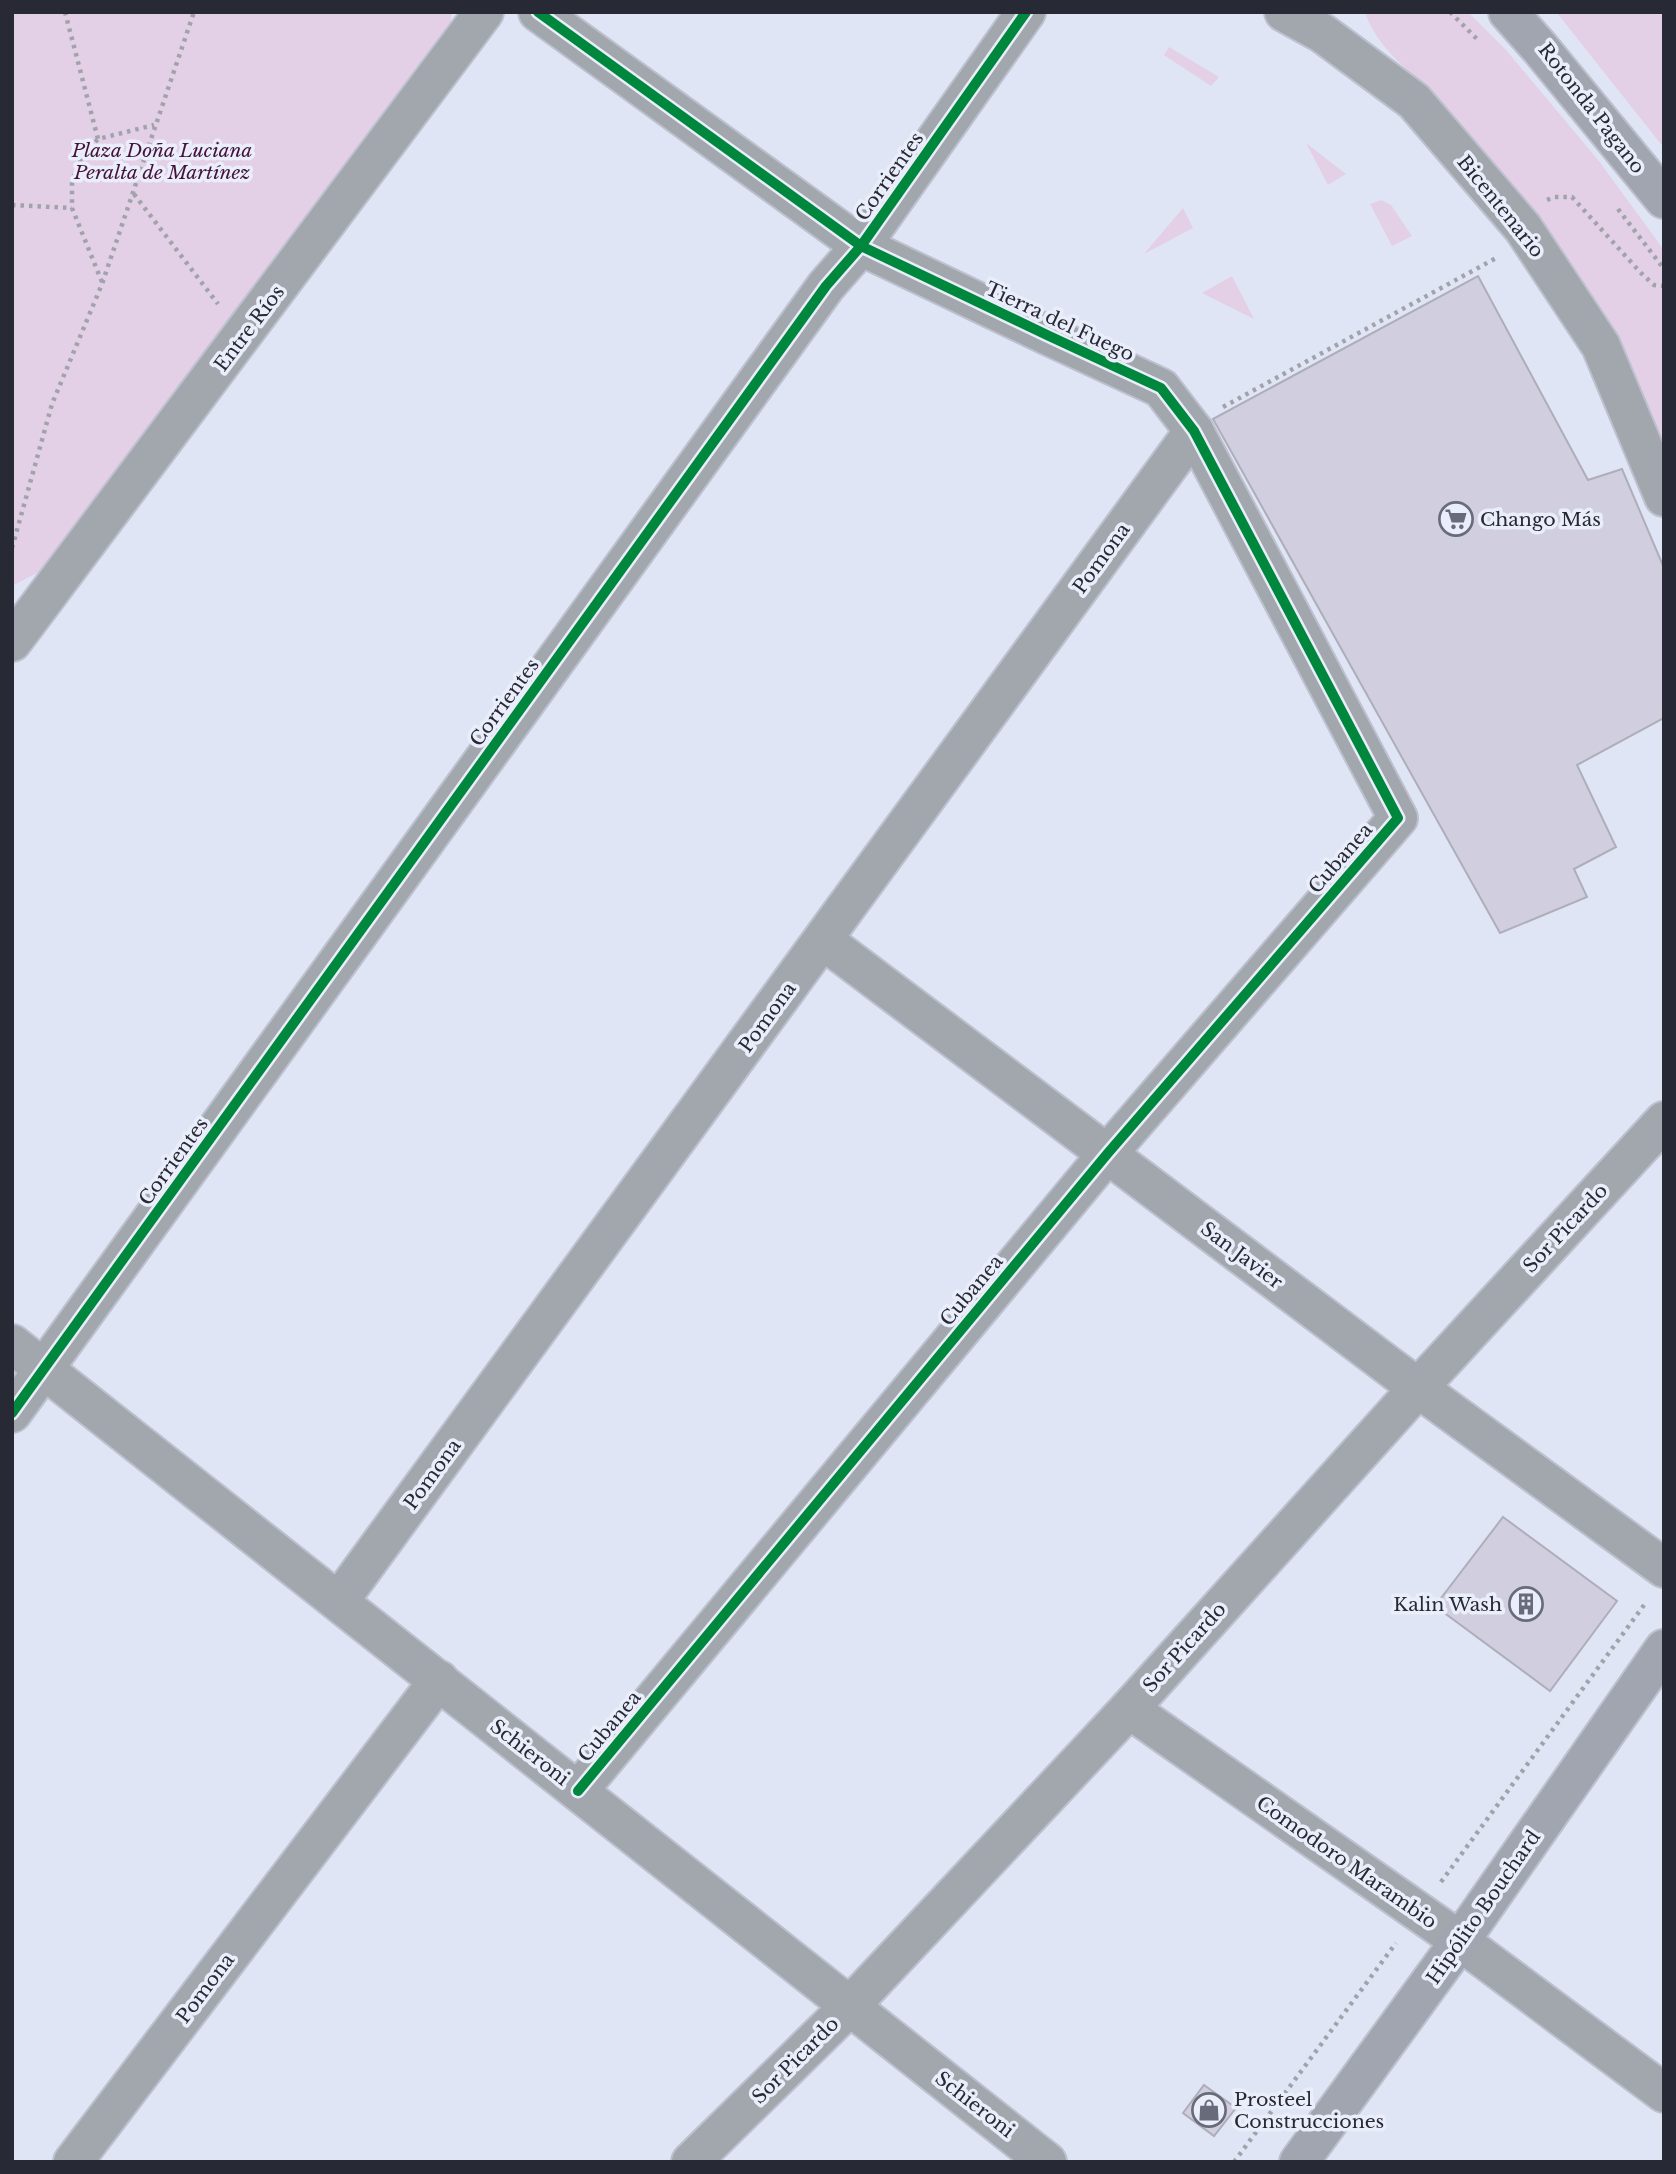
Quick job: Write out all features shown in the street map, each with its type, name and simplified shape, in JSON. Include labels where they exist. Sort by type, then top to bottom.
[{"type":"main road","name":"Rotonda Pagano","points":[[1508,12],[1535,30],[1664,199]]},
{"type":"main road","name":"Hipólito Bouchard","points":[[1299,2162],[1460,1941],[1664,1649]]},
{"type":"street","name":"Entre Ríos","points":[[13,638],[249,328],[484,12]]},
{"type":"street","name":"Tierra del Fuego","points":[[538,12],[861,246],[1161,388],[1189,425],[1398,818]]},
{"type":"street","name":"Corrientes","points":[[12,1413],[826,286],[861,246],[1026,12]]},
{"type":"street","name":"Bicentenario","points":[[1284,12],[1325,23],[1414,101],[1523,228],[1601,346],[1664,497]]},
{"type":"street","name":"Pomona","points":[[339,1601],[822,940],[1189,425]]},
{"type":"street","name":"Cubanea","points":[[578,1791],[1108,1153],[1398,818]]},
{"type":"street","name":"San Javier","points":[[822,940],[1418,1388],[1656,1584]]},
{"type":"street","name":"Sor Picardo","points":[[691,2162],[850,2006],[1129,1709],[1418,1388],[1664,1121]]},
{"type":"street","name":"Schieroni","points":[[12,1344],[1047,2162]]},
{"type":"street","name":"Pomona","points":[[73,2162],[439,1680]]},
{"type":"street","name":"Comodoro Marambio","points":[[1129,1709],[1460,1941],[1664,2093]]},
{"type":"path","points":[[65,12],[98,139]]},
{"type":"path","points":[[12,548],[52,404],[102,284],[194,12]]},
{"type":"path","points":[[102,284],[72,208],[72,181],[82,156],[98,139],[154,125]]},
{"type":"path","points":[[134,194],[221,308],[249,328]]},
{"type":"path","points":[[1189,425],[1496,259],[1544,202],[1554,197],[1572,197],[1641,273],[1654,285],[1664,286]]},
{"type":"path","points":[[12,205],[72,208]]},
{"type":"path","points":[[1234,2162],[1656,1584]]},
{"type":"green space","name":"Plaza Doña Luciana Peralta de Martínez","points":[[12,12],[452,12],[451,21],[41,571],[12,586]]},
{"type":"green space","points":[[1365,12],[1468,12],[1506,50],[1599,161],[1664,250],[1664,461],[1430,91],[1384,45]]},
{"type":"green space","points":[[1664,12],[1664,148],[1557,13]]},
{"type":"green space","points":[[1169,47],[1219,77],[1211,86],[1164,55]]},
{"type":"green space","points":[[1306,143],[1346,174],[1328,185]]},
{"type":"green space","points":[[1381,200],[1391,205],[1412,236],[1392,246],[1370,204]]},
{"type":"green space","points":[[1183,208],[1193,228],[1144,254]]},
{"type":"green space","points":[[1232,276],[1254,319],[1202,293]]},
{"type":"building","points":[[1478,276],[1588,480],[1622,469],[1664,568],[1664,718],[1577,765],[1616,847],[1574,869],[1587,897],[1500,933],[1213,419]]},
{"type":"building","name":"Kalin Wash","points":[[1503,1517],[1617,1601],[1550,1691],[1435,1606]]},
{"type":"building","name":"Prosteel Construcciones","points":[[1204,2085],[1236,2108],[1214,2136],[1183,2113]]},
{"type":"cycle path","points":[[538,12],[861,246],[1161,388],[1194,431],[1398,818],[1108,1153],[578,1791]]},
{"type":"cycle path","points":[[12,1413],[826,286],[861,246],[1026,12]]},
{"type":"place","name":"Chango Más","points":[[1456,519]]},
{"type":"place","name":"Kalin Wash","points":[[1526,1604]]},
{"type":"place","name":"Prosteel Construcciones","points":[[1209,2110]]}]
